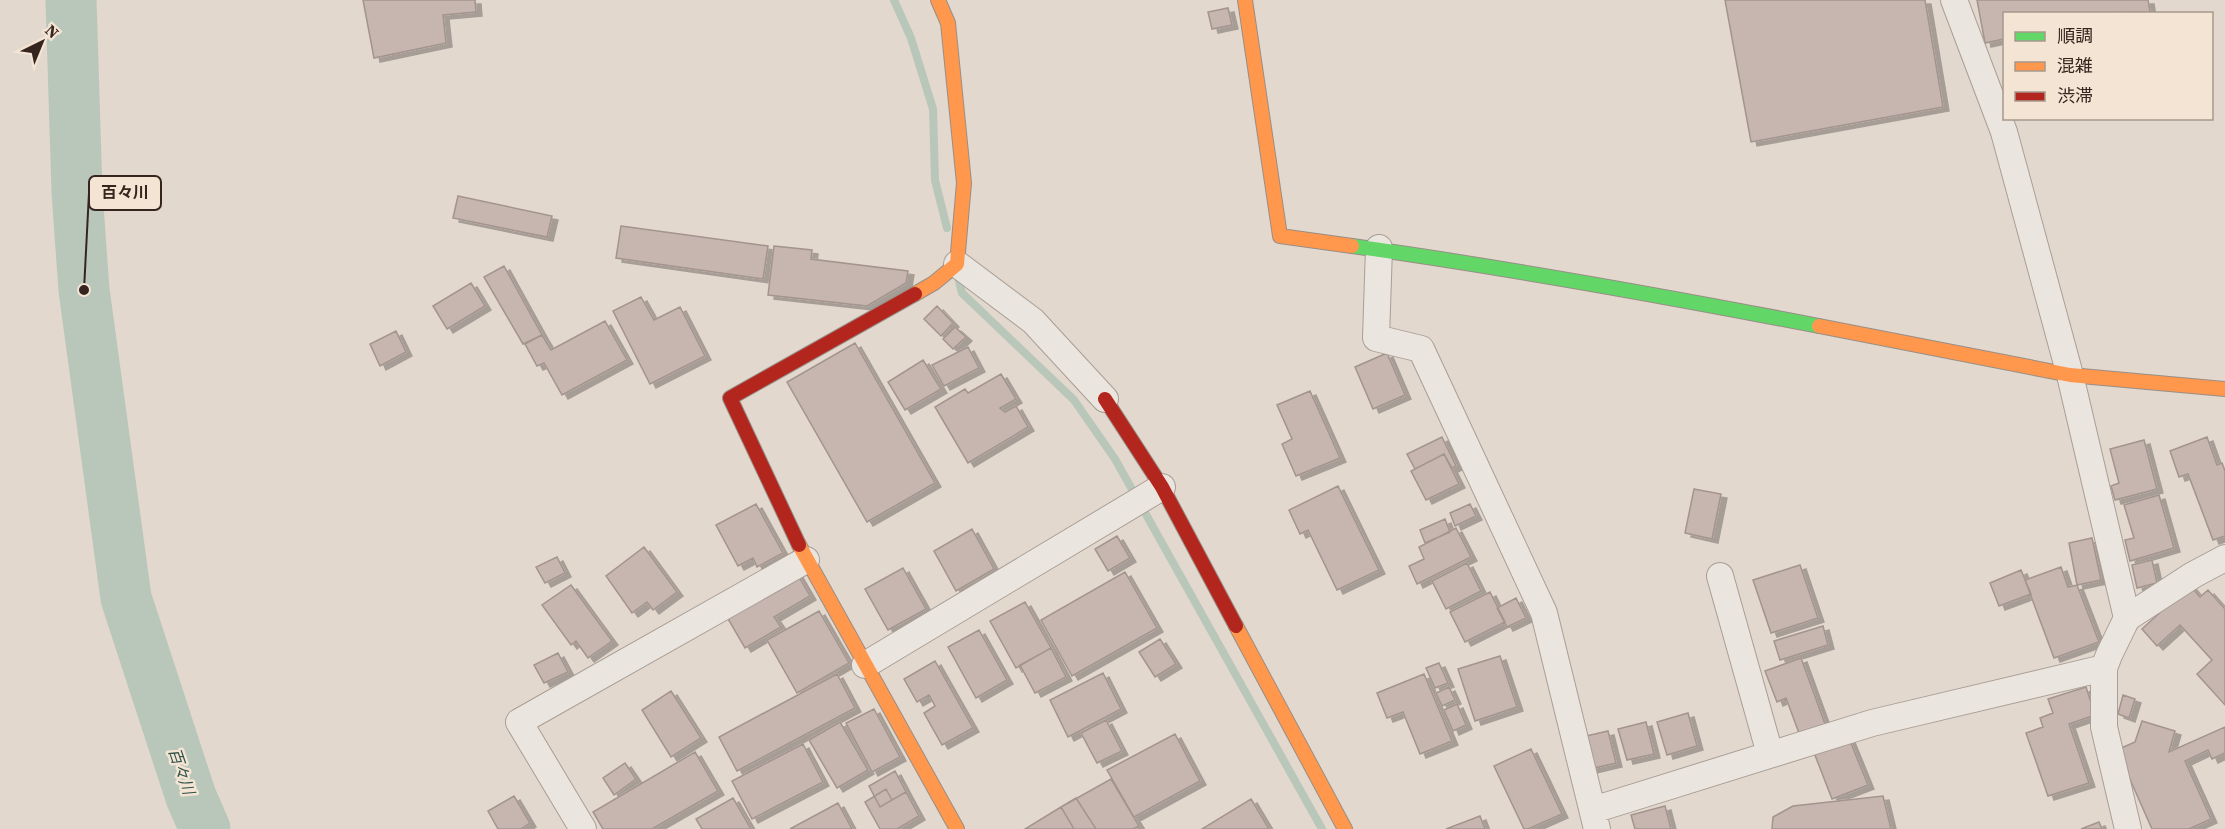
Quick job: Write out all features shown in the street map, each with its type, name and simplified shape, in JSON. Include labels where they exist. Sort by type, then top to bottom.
[{"type":"street","points":[[938,0],[948,22],[964,183],[957,264],[934,283],[893,308],[730,398],[806,560],[957,829]]},
{"type":"street","points":[[1245,0],[1280,236],[1379,248],[1632,290],[2070,375],[2225,389]]},
{"type":"street","points":[[1954,0],[2004,132],[2070,375],[2127,618]]},
{"type":"street","points":[[1379,248],[1376,338],[1421,349],[1544,613],[1595,820],[1770,754],[1872,723],[2104,668]]},
{"type":"street","points":[[957,264],[1033,321],[1105,399],[1162,487],[1345,829]]},
{"type":"street","points":[[865,664],[1162,487]]},
{"type":"street","points":[[2128,829],[2104,727],[2104,668],[2127,618],[2193,575],[2225,558]]},
{"type":"street","points":[[583,829],[519,722],[806,560]]},
{"type":"street","points":[[1720,576],[1770,754]]},
{"type":"building","points":[[363,0],[475,0],[476,12],[443,15],[446,43],[374,58]]},
{"type":"building","points":[[1725,0],[1925,0],[1943,107],[1751,142]]},
{"type":"building","points":[[1977,0],[2148,0],[2150,12],[2003,12],[2003,39],[1985,43]]},
{"type":"building","points":[[1228,8],[1232,25],[1212,29],[1208,12]]},
{"type":"building","points":[[458,196],[552,216],[547,237],[453,218]]},
{"type":"building","points":[[621,226],[768,246],[763,279],[616,258]]},
{"type":"building","points":[[774,246],[812,250],[811,259],[908,271],[906,283],[867,306],[768,295]]},
{"type":"building","points":[[504,266],[542,335],[523,344],[484,277]]},
{"type":"building","points":[[471,283],[485,306],[447,329],[433,306]]},
{"type":"building","points":[[641,297],[654,320],[680,307],[705,356],[650,384],[613,311]]},
{"type":"building","points":[[937,306],[953,323],[941,336],[924,319]]},
{"type":"building","points":[[605,321],[627,360],[562,395],[544,363],[537,366],[525,344],[542,335],[551,350]]},
{"type":"building","points":[[955,327],[966,337],[953,349],[943,339]]},
{"type":"building","points":[[396,331],[406,352],[380,366],[370,344]]},
{"type":"building","points":[[855,343],[935,483],[867,522],[787,382]]},
{"type":"building","points":[[968,347],[979,368],[944,386],[932,365]]},
{"type":"building","points":[[1387,353],[1405,395],[1373,409],[1355,367]]},
{"type":"building","points":[[923,360],[941,389],[905,410],[888,382]]},
{"type":"building","points":[[1001,374],[1016,399],[1000,408],[1005,412],[1016,406],[1028,427],[968,463],[935,407],[965,389],[968,393]]},
{"type":"building","points":[[1310,391],[1340,458],[1296,476],[1282,444],[1292,439],[1277,405]]},
{"type":"building","points":[[1442,437],[1456,466],[1452,468],[1444,454],[1415,469],[1407,454]]},
{"type":"building","points":[[2207,437],[2217,465],[2222,463],[2225,471],[2225,536],[2213,540],[2188,474],[2179,477],[2170,451]]},
{"type":"building","points":[[2144,440],[2157,489],[2115,500],[2111,486],[2119,483],[2110,449]]},
{"type":"building","points":[[1444,454],[1459,484],[1426,500],[1411,471]]},
{"type":"building","points":[[1338,486],[1379,570],[1337,590],[1308,530],[1300,534],[1289,510]]},
{"type":"building","points":[[1694,489],[1721,494],[1712,539],[1685,533]]},
{"type":"building","points":[[2159,495],[2174,548],[2130,561],[2125,540],[2134,538],[2124,505]]},
{"type":"building","points":[[756,504],[783,553],[757,567],[753,558],[738,566],[716,525]]},
{"type":"building","points":[[1470,504],[1476,516],[1455,526],[1450,513]]},
{"type":"building","points":[[1445,519],[1450,532],[1425,543],[1420,530]]},
{"type":"building","points":[[1456,528],[1471,557],[1417,584],[1409,566],[1424,559],[1419,547]]},
{"type":"building","points":[[972,529],[994,569],[956,591],[934,551]]},
{"type":"building","points":[[1117,536],[1130,558],[1108,571],[1095,549]]},
{"type":"building","points":[[2092,538],[2101,580],[2077,585],[2069,543]]},
{"type":"building","points":[[644,547],[677,592],[653,610],[647,602],[632,613],[606,576]]},
{"type":"building","points":[[557,557],[565,573],[545,583],[536,567]]},
{"type":"building","points":[[2152,560],[2157,583],[2137,588],[2132,565]]},
{"type":"building","points":[[1467,563],[1481,591],[1446,609],[1432,581]]},
{"type":"building","points":[[1800,565],[1818,618],[1771,633],[1753,580]]},
{"type":"building","points":[[2061,567],[2068,587],[2077,585],[2099,642],[2054,658],[2025,580]]},
{"type":"building","points":[[903,568],[926,609],[888,630],[865,589]]},
{"type":"building","points":[[795,570],[810,596],[774,617],[781,627],[745,648],[724,612]]},
{"type":"building","points":[[2021,570],[2031,594],[1999,606],[1990,583]]},
{"type":"building","points":[[1125,572],[1157,628],[1072,676],[1041,620]]},
{"type":"building","points":[[571,585],[612,641],[588,658],[576,641],[571,645],[542,605]]},
{"type":"building","points":[[2190,585],[2200,597],[2208,590],[2225,609],[2225,705],[2197,674],[2212,660],[2180,625],[2157,646],[2142,629]]},
{"type":"building","points":[[1490,592],[1505,622],[1465,642],[1450,612]]},
{"type":"building","points":[[1516,598],[1526,618],[1507,627],[1497,608]]},
{"type":"building","points":[[1025,602],[1051,648],[1016,668],[990,621]]},
{"type":"building","points":[[819,611],[849,663],[797,693],[767,640]]},
{"type":"building","points":[[1823,626],[1828,645],[1780,660],[1774,641]]},
{"type":"building","points":[[979,630],[1007,680],[976,698],[948,647]]},
{"type":"building","points":[[1160,639],[1176,664],[1155,677],[1139,652]]},
{"type":"building","points":[[1051,648],[1066,677],[1035,693],[1020,665]]},
{"type":"building","points":[[558,653],[568,672],[544,683],[534,665]]},
{"type":"building","points":[[1500,656],[1517,707],[1475,721],[1458,669]]},
{"type":"building","points":[[1801,658],[1825,724],[1799,733],[1786,698],[1777,702],[1765,671]]},
{"type":"building","points":[[935,661],[973,728],[942,745],[924,713],[935,706],[929,695],[917,702],[904,679]]},
{"type":"building","points":[[1439,663],[1448,683],[1435,688],[1426,668]]},
{"type":"building","points":[[1103,673],[1121,709],[1068,737],[1050,700]]},
{"type":"building","points":[[837,674],[855,708],[737,771],[719,737]]},
{"type":"building","points":[[1424,674],[1452,741],[1420,754],[1403,712],[1387,718],[1377,693]]},
{"type":"building","points":[[1449,687],[1455,700],[1442,706],[1436,693]]},
{"type":"building","points":[[2086,687],[2095,715],[2069,724],[2089,783],[2048,796],[2026,733],[2043,727],[2040,718],[2053,713],[2048,699]]},
{"type":"building","points":[[671,691],[701,738],[671,757],[642,710]]},
{"type":"building","points":[[2123,695],[2135,699],[2129,718],[2118,714]]},
{"type":"building","points":[[1457,704],[1466,725],[1453,731],[1444,710]]},
{"type":"building","points":[[874,709],[900,757],[872,772],[846,723]]},
{"type":"building","points":[[1688,713],[1697,746],[1667,755],[1657,722]]},
{"type":"building","points":[[1106,720],[1122,751],[1097,763],[1081,733]]},
{"type":"building","points":[[2142,721],[2175,731],[2169,752],[2225,727],[2225,753],[2212,759],[2208,750],[2185,761],[2211,819],[2189,829],[2152,829],[2117,750],[2135,742]]},
{"type":"building","points":[[840,722],[868,770],[837,788],[809,740]]},
{"type":"building","points":[[1646,722],[1654,754],[1627,760],[1618,729]]},
{"type":"building","points":[[1608,731],[1616,763],[1590,769],[1582,737]]},
{"type":"building","points":[[1175,734],[1200,781],[1134,817],[1107,770]]},
{"type":"building","points":[[1848,736],[1868,785],[1832,799],[1813,750]]},
{"type":"building","points":[[803,744],[823,782],[752,819],[732,781]]},
{"type":"building","points":[[1531,749],[1562,814],[1524,829],[1494,766]]},
{"type":"building","points":[[695,752],[718,791],[652,829],[603,829],[593,812]]},
{"type":"building","points":[[625,763],[636,779],[614,795],[603,778]]},
{"type":"building","points":[[895,771],[906,792],[880,807],[869,786]]},
{"type":"building","points":[[1111,779],[1139,826],[1133,829],[1074,829],[1061,807]]},
{"type":"building","points":[[886,789],[892,800],[906,792],[919,816],[897,829],[880,829],[865,802]]},
{"type":"building","points":[[514,796],[530,823],[521,829],[498,829],[488,811]]},
{"type":"building","points":[[1883,796],[1891,829],[1772,829],[1773,817],[1793,806]]},
{"type":"building","points":[[733,798],[751,829],[702,829],[696,819]]},
{"type":"building","points":[[1076,798],[1096,829],[1025,829],[1061,807]]},
{"type":"building","points":[[1251,799],[1269,829],[1202,829]]},
{"type":"building","points":[[838,803],[852,829],[790,829]]},
{"type":"building","points":[[1665,806],[1671,829],[1635,829],[1631,815]]},
{"type":"building","points":[[1480,816],[1485,829],[1446,829]]},
{"type":"building","points":[[2099,822],[2102,829],[2081,829]]},
{"type":"waterway","name":"百々川","points":[[71,0],[77,192],[84,290],[126,598],[191,797],[205,829]]},
{"type":"waterway","points":[[894,0],[911,38],[933,109],[935,180],[947,228]]},
{"type":"waterway","points":[[957,273],[962,293],[1074,400],[1115,459],[1322,829]]},
{"type":"traffic: fast","points":[[1352,246],[1586,283],[1819,326]]},
{"type":"traffic: slow","points":[[915,294],[934,283],[957,264],[964,183],[948,23],[938,0]]},
{"type":"traffic: slow","points":[[1245,0],[1280,236],[1352,246]]},
{"type":"traffic: slow","points":[[1819,326],[2070,375],[2225,389]]},
{"type":"traffic: slow","points":[[799,545],[957,829]]},
{"type":"traffic: slow","points":[[1236,626],[1345,829]]},
{"type":"traffic: jam","points":[[799,545],[730,398],[915,294]]},
{"type":"traffic: jam","points":[[1105,399],[1162,487],[1236,626]]},
{"type":"place","name":"百々川","points":[[84,290]]}]
